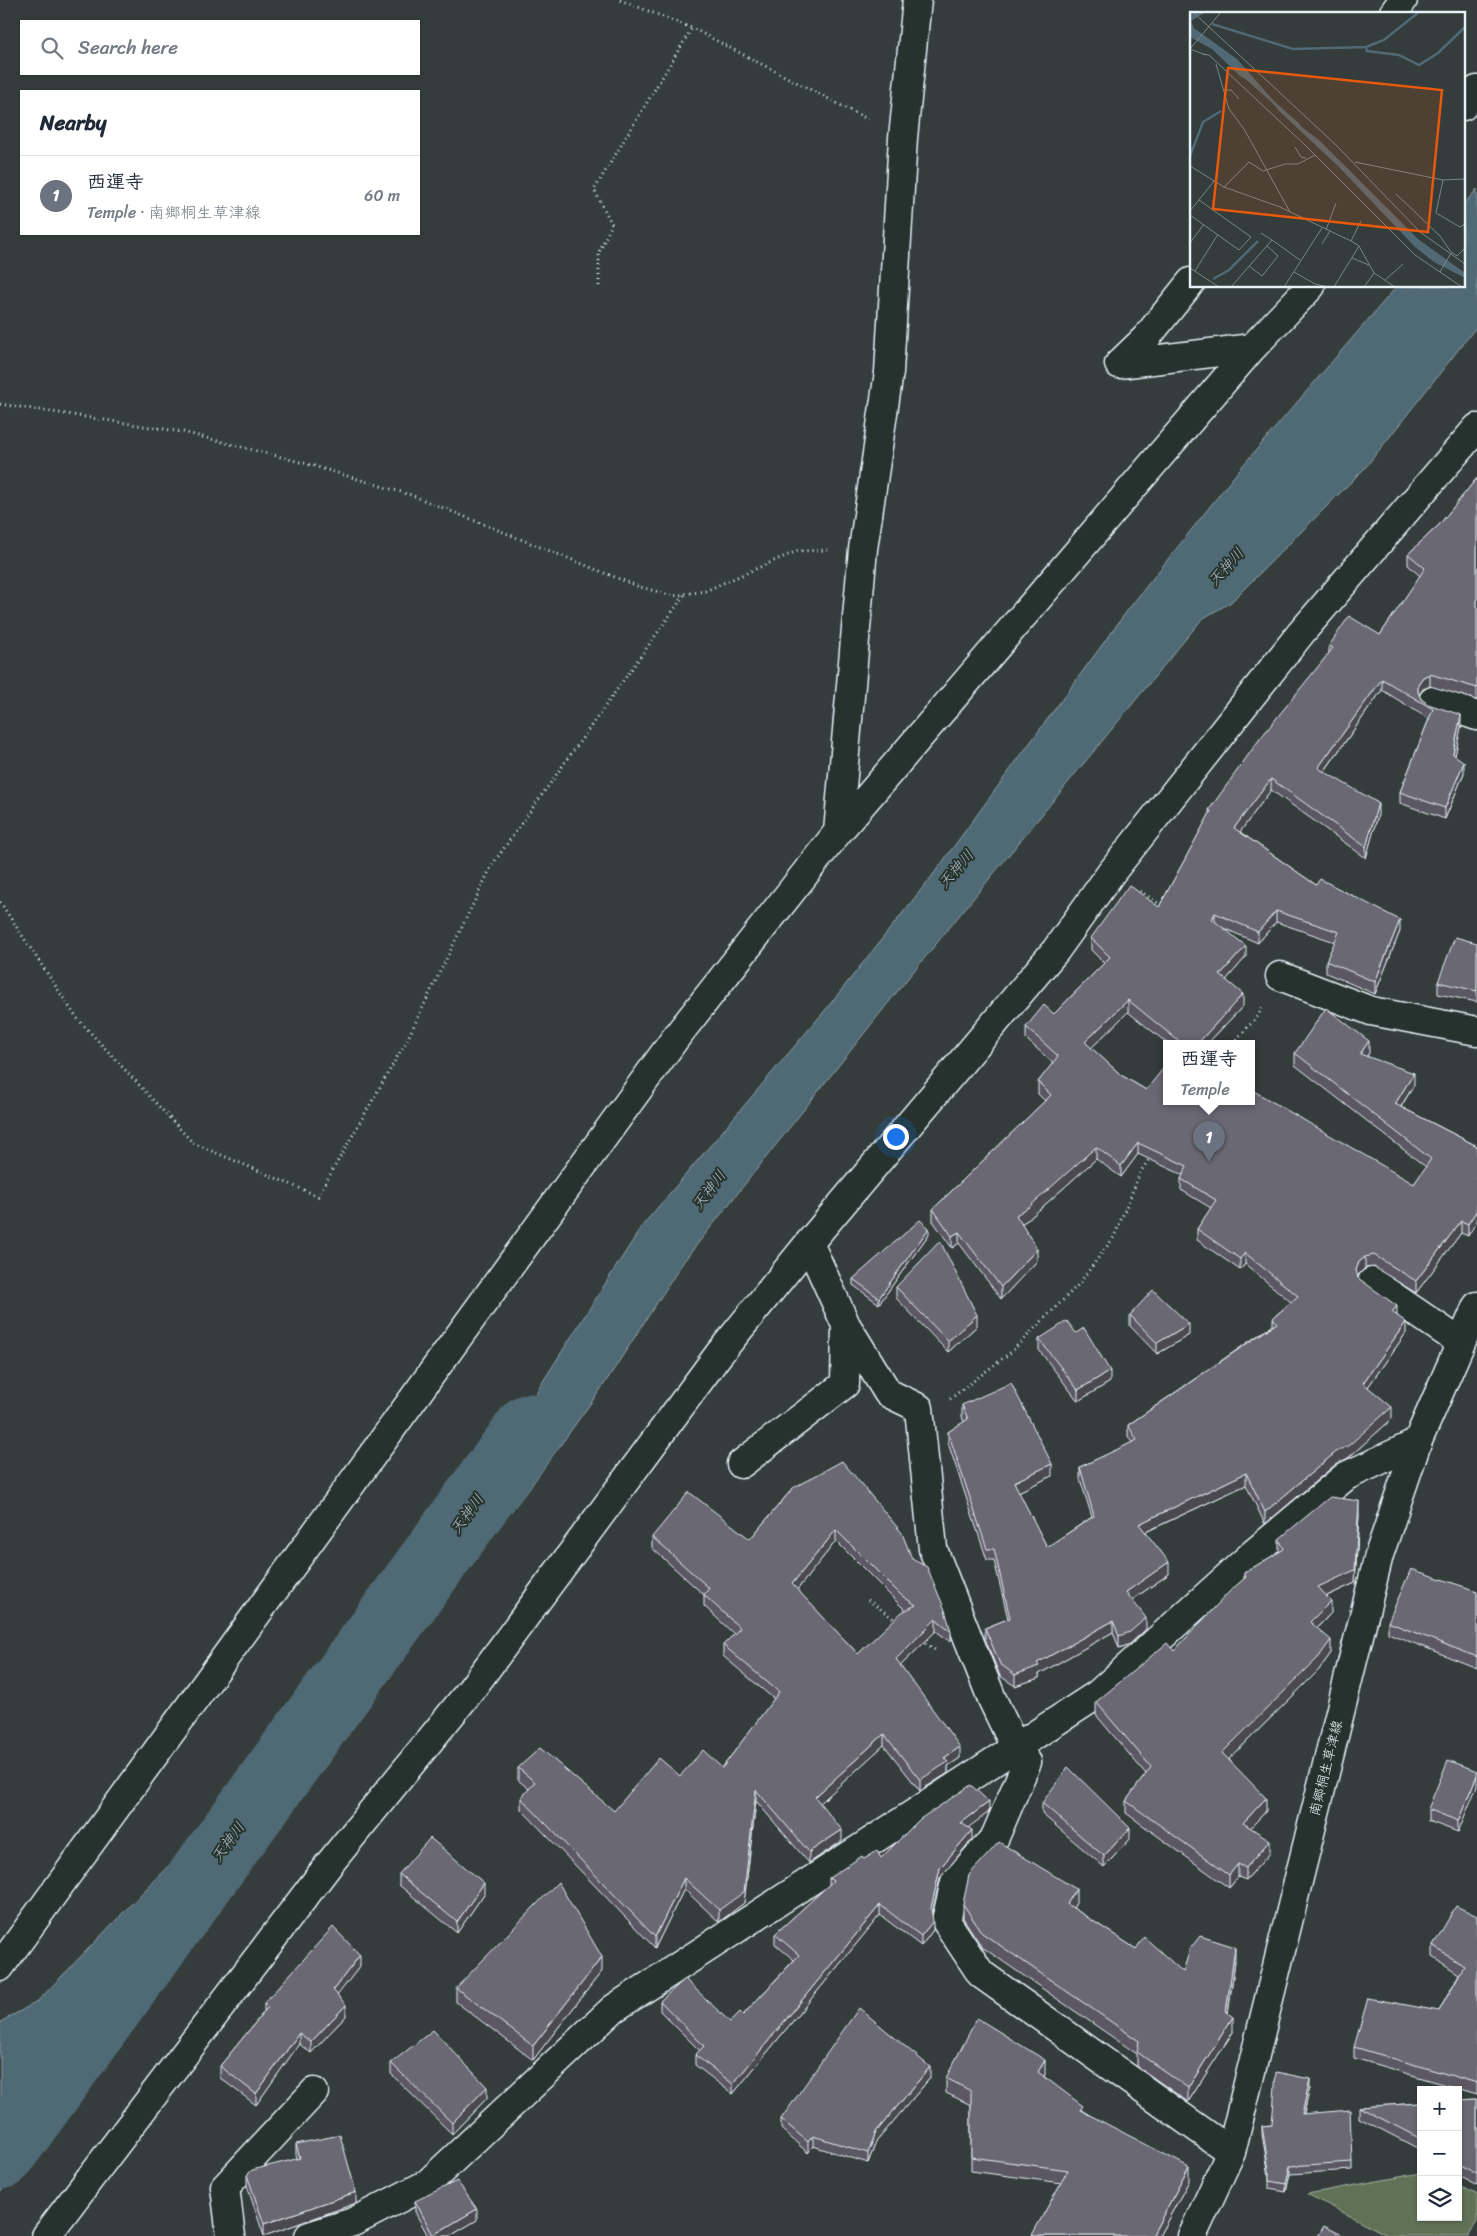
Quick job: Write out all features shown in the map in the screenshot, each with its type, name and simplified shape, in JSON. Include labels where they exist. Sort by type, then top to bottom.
[{"type":"street","points":[[838,832],[863,549],[889,372],[904,138],[917,0]]},
{"type":"street","points":[[1394,12],[1403,0]]},
{"type":"street","points":[[1464,105],[1477,90]]},
{"type":"street","points":[[1190,283],[1146,338],[1119,364],[1252,348]]},
{"type":"street","points":[[0,1967],[677,1036],[838,832],[1301,292]]},
{"type":"street","points":[[46,2236],[330,1863],[470,1691],[719,1354],[809,1243],[1056,950],[1111,873],[1301,633],[1477,428]]},
{"type":"street","points":[[1433,701],[1477,716]]},
{"type":"street","points":[[1280,976],[1371,1010],[1477,1031]]},
{"type":"street","points":[[809,1243],[846,1325],[888,1393],[919,1408],[933,1549],[992,1699],[1015,1747],[1027,1762],[995,1837],[955,1882],[946,1921],[981,1974],[1230,2152]]},
{"type":"street","points":[[1372,1282],[1460,1342]]},
{"type":"street","name":"南郷桐生草津線","points":[[1192,2236],[1230,2152],[1379,1555],[1417,1443],[1477,1306]]},
{"type":"street","points":[[741,1464],[845,1384],[846,1325]]},
{"type":"street","points":[[310,2236],[353,2222],[427,2184],[613,2009],[1098,1694],[1254,1553],[1346,1476],[1417,1443]]},
{"type":"street","points":[[231,2236],[225,2187],[314,2092]]},
{"type":"path","points":[[620,0],[692,28],[904,138]]},
{"type":"path","points":[[599,286],[599,252],[612,224],[594,190],[692,28]]},
{"type":"path","points":[[0,404],[183,432],[304,463],[412,495],[637,586],[673,596],[705,591],[797,551],[863,549]]},
{"type":"path","points":[[0,902],[76,1017],[193,1143],[318,1196],[408,1038],[492,865],[685,594]]},
{"type":"path","points":[[1111,873],[1170,911]]},
{"type":"path","points":[[1236,1040],[1257,1017],[1280,976]]},
{"type":"path","points":[[919,1408],[952,1399],[1011,1352],[1078,1285],[1114,1237],[1140,1173],[1155,1148]]},
{"type":"path","points":[[868,1600],[903,1626]]},
{"type":"path","points":[[918,1636],[940,1654]]},
{"type":"green space","points":[[1417,2174],[1417,2221],[1462,2221],[1462,2187],[1477,2193],[1477,2222],[1468,2236],[1389,2236],[1307,2194]]},
{"type":"water","points":[[1477,189],[1477,326],[1365,468],[1231,602],[1202,619],[904,983],[684,1261],[603,1386],[533,1483],[393,1666],[291,1789],[163,1898],[117,1978],[66,2105],[0,2193],[0,2022],[37,2002],[201,1832],[306,1714],[425,1592],[542,1383],[642,1226],[827,1008],[932,876],[1130,607],[1239,470],[1395,288],[1464,288],[1464,204]]},
{"type":"building","points":[[1477,478],[1477,688],[1430,674],[1423,677],[1418,684],[1418,692],[1421,699],[1428,704],[1461,715],[1453,754],[1464,762],[1445,808],[1400,792],[1433,709],[1382,679],[1318,768],[1378,803],[1366,847],[1271,779],[1234,828],[1316,885],[1320,879],[1400,920],[1375,982],[1326,961],[1339,932],[1276,911],[1258,932],[1215,913],[1212,919],[1246,946],[1220,975],[1243,994],[1201,1040],[1177,1040],[1128,1000],[1085,1042],[1121,1075],[1146,1090],[1163,1069],[1163,1105],[1255,1105],[1255,1092],[1414,1184],[1431,1159],[1295,1053],[1326,1008],[1369,1041],[1360,1054],[1414,1073],[1395,1104],[1477,1146],[1477,1210],[1468,1224],[1461,1221],[1416,1281],[1374,1255],[1365,1257],[1359,1262],[1356,1270],[1358,1278],[1397,1306],[1392,1312],[1406,1322],[1363,1383],[1392,1407],[1348,1446],[1336,1452],[1265,1512],[1246,1473],[1139,1524],[1169,1562],[1126,1592],[1146,1618],[1130,1632],[1119,1636],[1113,1621],[1037,1663],[1039,1666],[1015,1675],[1000,1664],[985,1628],[1010,1618],[994,1549],[987,1549],[948,1432],[968,1419],[962,1405],[1011,1383],[1052,1464],[1014,1482],[1047,1547],[1094,1516],[1080,1467],[1137,1440],[1128,1425],[1277,1323],[1273,1318],[1298,1296],[1245,1253],[1240,1259],[1197,1229],[1216,1200],[1181,1179],[1187,1166],[1138,1143],[1121,1166],[1096,1147],[1029,1207],[1016,1215],[1037,1249],[1001,1287],[959,1232],[952,1236],[933,1209],[1051,1095],[1038,1082],[1058,1056],[1026,1027],[1044,1005],[1054,1014],[1110,957],[1091,938],[1129,885],[1159,907],[1211,811],[1209,810],[1259,740],[1333,648],[1329,646],[1349,616],[1380,635],[1425,568],[1408,554],[1439,525]]},
{"type":"building","points":[[1455,937],[1477,943],[1477,991],[1438,982]]},
{"type":"building","points":[[920,1220],[929,1228],[879,1298],[853,1279]]},
{"type":"building","points":[[940,1241],[977,1315],[948,1341],[896,1287]]},
{"type":"building","points":[[1153,1290],[1189,1324],[1157,1343],[1130,1315]]},
{"type":"building","points":[[1067,1321],[1076,1333],[1084,1328],[1110,1371],[1078,1390],[1039,1339]]},
{"type":"building","points":[[842,1461],[902,1533],[912,1559],[927,1567],[945,1610],[951,1631],[936,1619],[896,1659],[960,1747],[944,1758],[948,1762],[920,1780],[884,1734],[815,1797],[842,1830],[809,1852],[756,1790],[744,1892],[719,1910],[684,1878],[655,1937],[521,1798],[535,1782],[518,1768],[540,1748],[614,1811],[659,1758],[680,1776],[703,1750],[722,1768],[779,1692],[723,1645],[740,1628],[704,1595],[709,1588],[652,1537],[689,1492],[750,1539],[793,1488]],"holes":[[[836,1530],[902,1596],[916,1605],[902,1612],[858,1654],[792,1584]]]},
{"type":"building","points":[[1330,1497],[1359,1501],[1355,1570],[1318,1587],[1331,1601],[1310,1622],[1331,1640],[1318,1658],[1222,1753],[1266,1798],[1243,1823],[1270,1840],[1246,1868],[1238,1864],[1229,1875],[1126,1801],[1151,1767],[1096,1702],[1167,1643],[1174,1651],[1230,1591],[1246,1577],[1244,1573],[1284,1549],[1279,1539]]},
{"type":"building","points":[[1411,1569],[1477,1591],[1477,1657],[1388,1622]]},
{"type":"building","points":[[1448,1760],[1477,1771],[1458,1821],[1428,1809]]},
{"type":"building","points":[[1068,1767],[1130,1828],[1104,1856],[1042,1803]]},
{"type":"building","points":[[971,1785],[989,1802],[961,1823],[972,1830],[940,1868],[931,1908],[933,1921],[921,1936],[880,1905],[733,2084],[695,2055],[704,2046],[660,2001],[685,1979],[730,2022],[740,2012],[743,2015],[799,1955],[775,1934],[833,1881],[829,1878],[862,1856],[864,1859],[877,1851],[881,1858],[920,1819]]},
{"type":"building","points":[[430,1838],[484,1883],[457,1922],[399,1874]]},
{"type":"building","points":[[999,1842],[1076,1889],[1067,1904],[1136,1949],[1144,1937],[1183,1972],[1190,1949],[1200,1936],[1235,1947],[1226,2012],[1233,2017],[1188,2088],[1137,2052],[1139,2041],[982,1933],[963,1904],[969,1875]]},
{"type":"building","points":[[558,1882],[602,1957],[533,2046],[456,1988]]},
{"type":"building","points":[[1456,1906],[1477,1916],[1477,2083],[1354,2047],[1368,1998],[1439,2011],[1464,1966],[1433,1946]]},
{"type":"building","points":[[333,1927],[360,1955],[333,1990],[346,2005],[311,2042],[299,2033],[256,2094],[220,2066],[268,2007],[264,2003]]},
{"type":"building","points":[[859,2008],[930,2067],[876,2132],[868,2153],[813,2136],[808,2142],[781,2119]]},
{"type":"building","points":[[977,2018],[1045,2060],[1038,2072],[1083,2106],[1080,2110],[1189,2167],[1152,2236],[1032,2235],[1068,2170],[971,2157],[971,2091],[946,2078]]},
{"type":"building","points":[[433,2030],[487,2087],[452,2123],[391,2063]]},
{"type":"building","points":[[1276,2072],[1310,2079],[1302,2114],[1350,2110],[1352,2162],[1290,2166],[1286,2184],[1269,2181],[1262,2126],[1272,2125]]},
{"type":"building","points":[[1477,2099],[1477,2174],[1462,2166],[1462,2100]]},
{"type":"building","points":[[1417,2103],[1417,2137],[1359,2107]]},
{"type":"building","points":[[340,2135],[356,2192],[264,2224],[247,2175],[252,2170],[300,2158],[296,2144]]},
{"type":"building","points":[[457,2181],[477,2209],[433,2235],[415,2201]]},
{"type":"building","points":[[1324,2226],[1344,2236],[1318,2236]]},
{"type":"waterway","name":"天神川","points":[[0,2155],[530,1428]]},
{"type":"place","name":"西運寺","points":[[1209,1162]]}]
